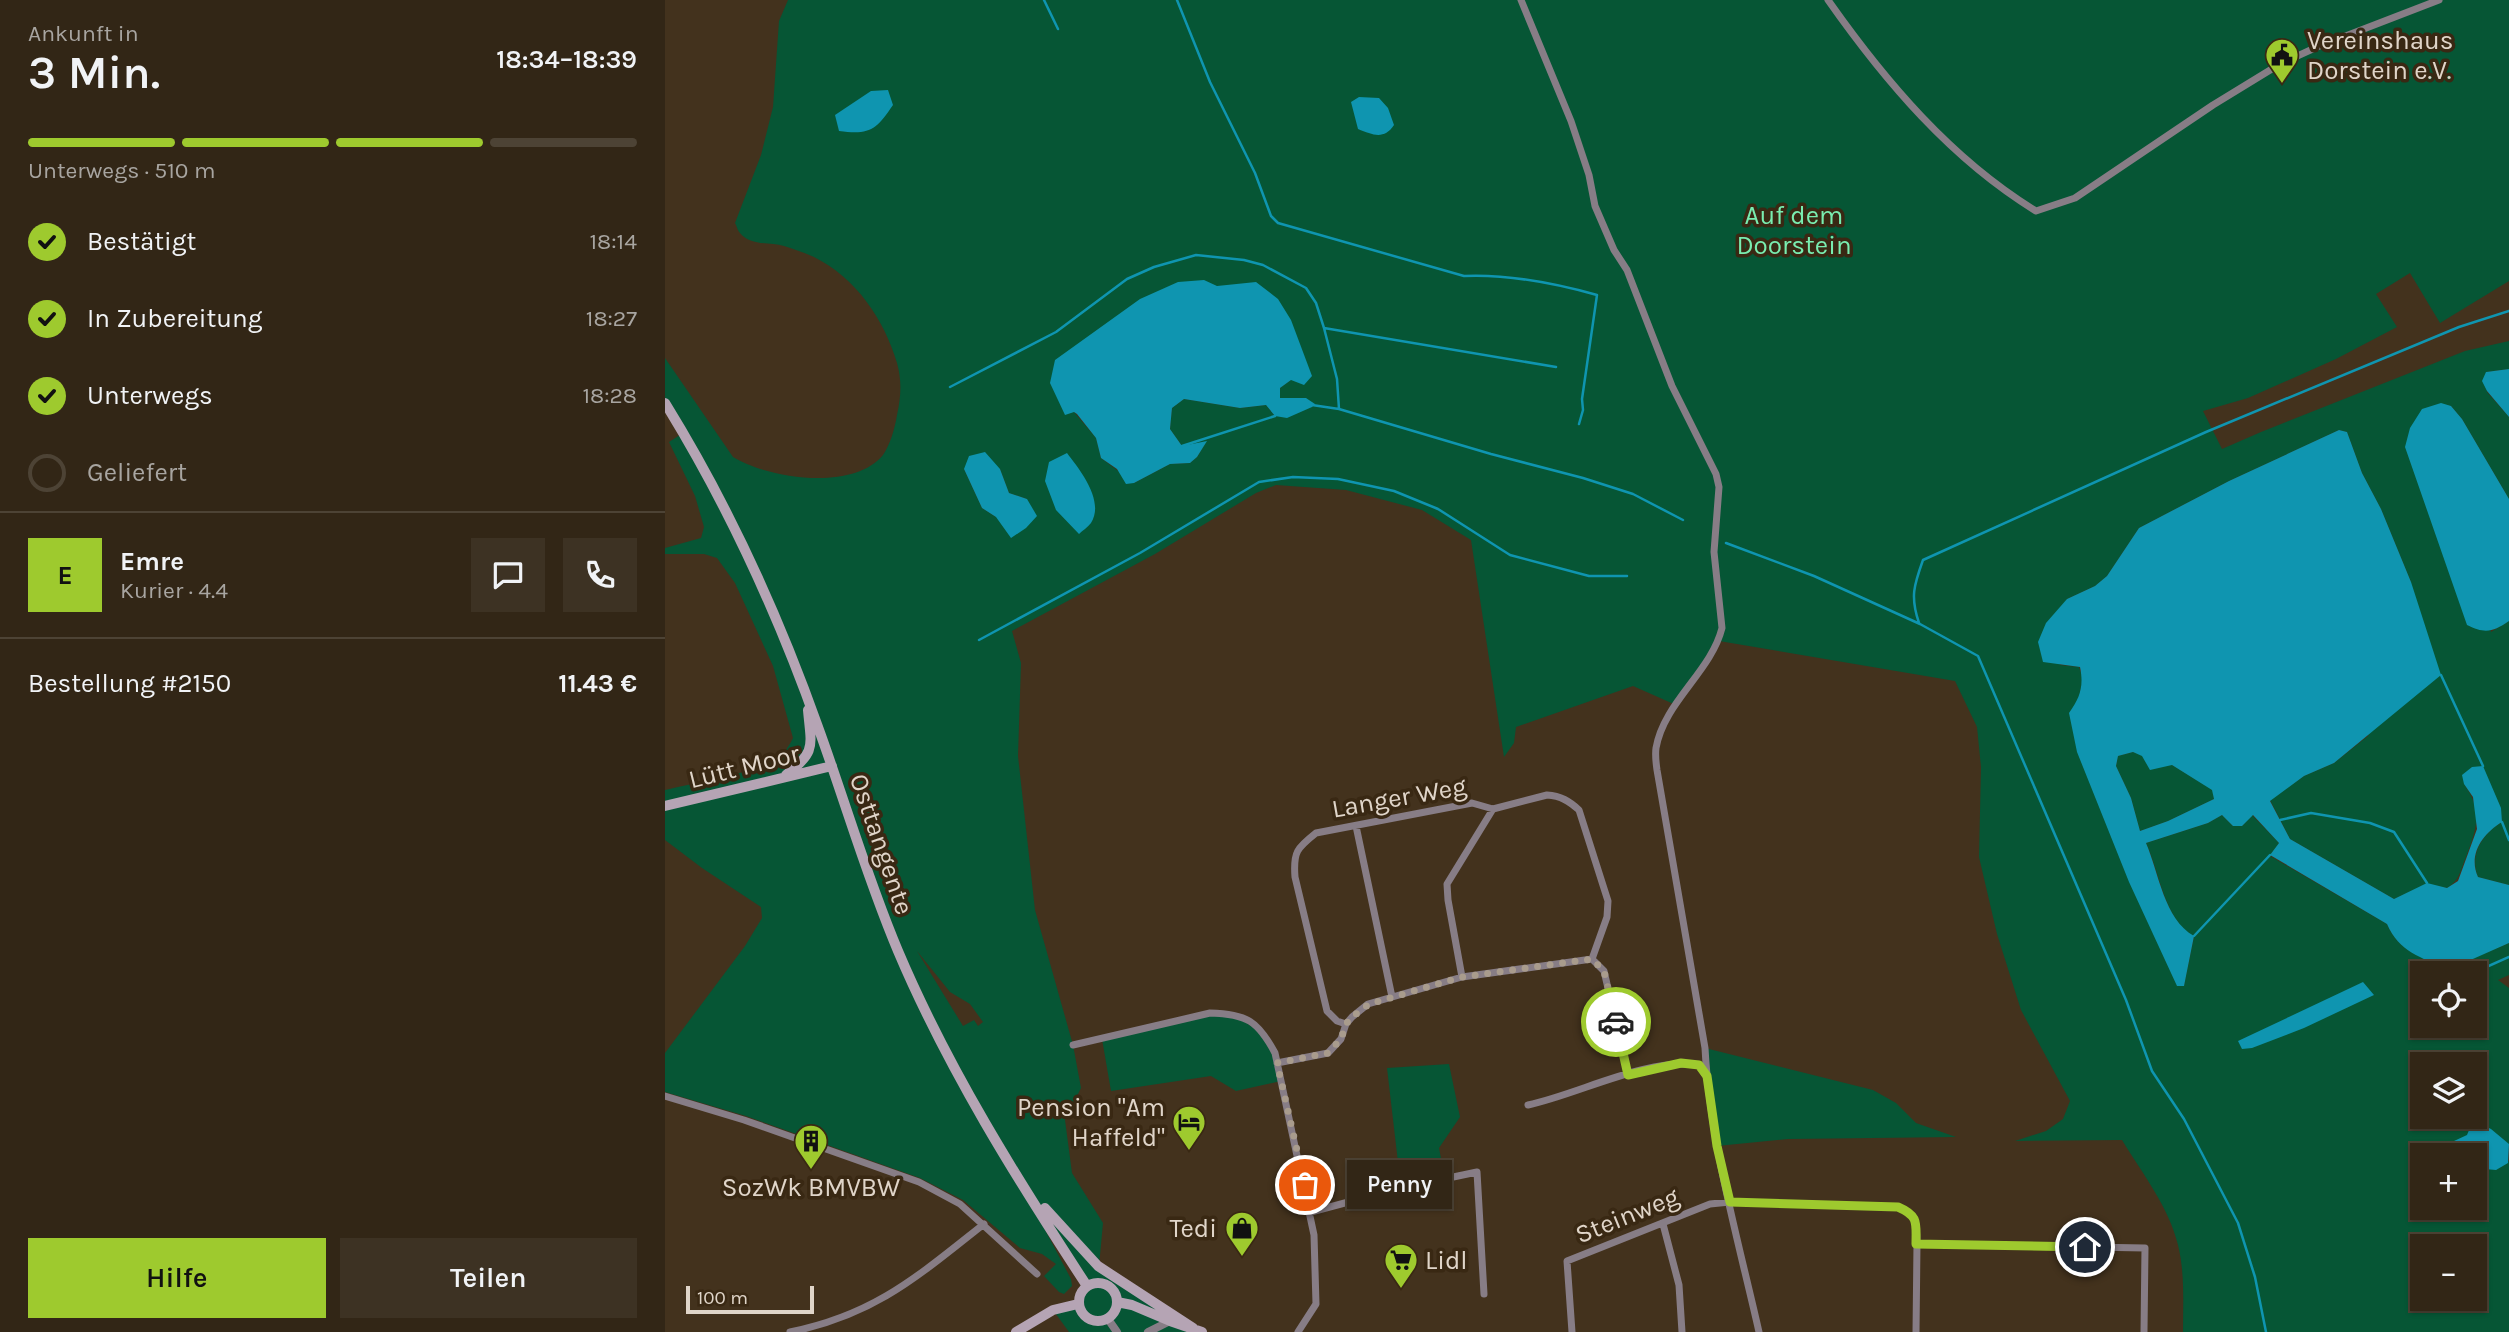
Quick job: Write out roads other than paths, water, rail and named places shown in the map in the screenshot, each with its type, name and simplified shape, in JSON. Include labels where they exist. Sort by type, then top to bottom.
[{"type":"main road","name":"Osttangente","points":[[665,403],[712,483],[766,594],[807,698],[898,951],[941,1045],[1087,1286]]},
{"type":"main road","points":[[783,778],[804,761],[811,745],[807,698]]},
{"type":"main road","name":"Lütt Moor","points":[[665,806],[832,766]]},
{"type":"main road","points":[[1016,1172],[1058,1224],[1098,1265],[1197,1330]]},
{"type":"main road","points":[[1097,1283],[1104,1283],[1114,1291],[1117,1302],[1116,1310],[1101,1322],[1088,1320],[1078,1304],[1081,1292],[1087,1286],[1097,1283]]},
{"type":"main road","points":[[1117,1302],[1132,1305],[1197,1330]]},
{"type":"main road","points":[[1016,1332],[1053,1310],[1078,1304]]},
{"type":"street","points":[[1521,0],[1571,121],[1589,175],[1595,206],[1614,250],[1627,270],[1672,386],[1716,474],[1719,487],[1714,552],[1722,628],[1719,641],[1667,722],[1655,750],[1705,1048],[1717,1146],[1759,1332]]},
{"type":"street","points":[[1828,0],[1927,124],[1968,164],[2006,193],[2036,211],[2075,198],[2213,105],[2280,64],[2439,0]]},
{"type":"street","name":"Langer Weg","points":[[1346,1024],[1337,1021],[1327,1011],[1295,877],[1294,860],[1297,850],[1316,833],[1472,803],[1493,809],[1548,795],[1569,801],[1579,810],[1608,901],[1607,918],[1592,959]]},
{"type":"street","name":"Langer Weg","points":[[1462,977],[1447,900],[1447,884],[1493,809]]},
{"type":"street","points":[[1356,826],[1392,997]]},
{"type":"street","points":[[1277,1063],[1328,1053],[1341,1039],[1346,1024],[1369,1004],[1462,977],[1592,959],[1604,971],[1628,1075]]},
{"type":"street","points":[[1073,1045],[1210,1013],[1233,1014],[1251,1020],[1266,1036],[1275,1053],[1314,1235],[1316,1304],[1298,1332]]},
{"type":"street","points":[[1528,1105],[1628,1075],[1681,1063],[1699,1065],[1707,1076]]},
{"type":"street","points":[[665,1096],[744,1120],[919,1182],[960,1204],[1037,1274]]},
{"type":"street","points":[[1311,1212],[1401,1188],[1477,1172],[1485,1294]]},
{"type":"street","name":"Steinweg","points":[[1572,1332],[1567,1261],[1710,1204],[1730,1202],[1898,1207],[1910,1213],[1916,1221],[1916,1244]]},
{"type":"street","points":[[790,1332],[818,1326],[871,1306],[911,1282],[983,1224]]},
{"type":"street","points":[[1663,1224],[1679,1285],[1682,1332]]},
{"type":"street","points":[[1916,1332],[1916,1244],[2145,1248],[2144,1332]]},
{"type":"street","points":[[1108,1318],[1117,1332]]},
{"type":"street","points":[[1149,1332],[1170,1321]]},
{"type":"water","points":[[888,90],[893,105],[877,125],[865,131],[839,131],[835,115],[871,91]]},
{"type":"water","points":[[1359,97],[1379,98],[1388,108],[1394,125],[1390,130],[1378,135],[1358,129],[1351,102]]},
{"type":"water","points":[[1204,280],[1217,286],[1256,282],[1278,299],[1291,320],[1312,376],[1304,385],[1291,380],[1280,388],[1280,398],[1306,398],[1315,404],[1287,418],[1275,416],[1266,405],[1240,408],[1184,399],[1172,408],[1170,429],[1182,446],[1207,441],[1197,457],[1190,463],[1170,464],[1134,483],[1126,484],[1117,469],[1101,458],[1096,438],[1077,414],[1074,412],[1065,415],[1050,383],[1055,360],[1140,299],[1178,282]]},
{"type":"water","points":[[2509,369],[2509,417],[2482,381],[2486,372]]},
{"type":"water","points":[[2441,403],[2451,406],[2462,419],[2509,499],[2509,621],[2498,628],[2484,631],[2467,625],[2405,447],[2410,428],[2422,409]]},
{"type":"water","points":[[2339,430],[2347,432],[2362,473],[2381,509],[2411,582],[2441,675],[2334,763],[2304,776],[2270,801],[2290,839],[2394,899],[2427,883],[2447,888],[2458,881],[2477,829],[2473,797],[2464,784],[2462,775],[2472,767],[2483,766],[2501,808],[2502,822],[2483,839],[2476,853],[2475,869],[2478,877],[2509,885],[2509,943],[2468,961],[2429,961],[2404,947],[2387,924],[2270,855],[2279,843],[2253,815],[2242,826],[2233,826],[2222,815],[2208,823],[2146,843],[2169,907],[2176,919],[2194,936],[2184,986],[2177,986],[2129,882],[2077,752],[2069,713],[2080,692],[2080,667],[2043,662],[2038,642],[2046,623],[2067,599],[2095,586],[2107,576],[2139,528],[2229,481]],"holes":[[[2133,752],[2142,756],[2150,770],[2172,765],[2212,790],[2214,799],[2140,831],[2131,798],[2116,766],[2118,756]]]},
{"type":"water","points":[[985,452],[1000,469],[1009,493],[1027,499],[1037,516],[1011,538],[996,517],[982,508],[964,469],[969,456]]},
{"type":"water","points":[[1067,453],[1089,486],[1095,505],[1091,523],[1079,534],[1056,510],[1045,481],[1049,462]]},
{"type":"water","points":[[2363,982],[2374,995],[2304,1028],[2252,1048],[2242,1049],[2238,1041]]},
{"type":"water","points":[[2469,1129],[2491,1129],[2509,1144],[2508,1163],[2496,1170],[2487,1169],[2487,1143],[2455,1143],[2454,1141],[2467,1135]]},
{"type":"waterway","points":[[1044,0],[1058,29]]},
{"type":"waterway","points":[[1177,0],[1210,82],[1255,173],[1271,216],[1278,223],[1464,276],[1531,280],[1597,295],[1579,424]]},
{"type":"waterway","points":[[950,387],[1056,332],[1127,279],[1154,267],[1196,255],[1244,260],[1263,265],[1306,288],[1316,303],[1324,328],[1337,379],[1339,409]]},
{"type":"waterway","points":[[1919,623],[1914,591],[1923,560],[2206,432],[2459,327],[2509,311]]},
{"type":"waterway","points":[[1324,328],[1556,367]]},
{"type":"waterway","points":[[1312,405],[1339,409],[1583,478],[1633,494],[1683,520]]},
{"type":"waterway","points":[[1182,446],[1275,416]]},
{"type":"waterway","points":[[979,640],[1140,553],[1259,482],[1293,477],[1338,479],[1394,491],[1438,509],[1510,555],[1589,576],[1627,576]]},
{"type":"waterway","points":[[1726,543],[1814,576],[1920,624],[1978,656],[2126,1000],[2152,1071],[2184,1119],[2238,1223],[2255,1277],[2266,1332]]},
{"type":"waterway","points":[[2441,675],[2483,766]]},
{"type":"waterway","points":[[2280,820],[2311,813],[2370,823],[2394,832],[2427,883]]},
{"type":"waterway","points":[[2502,822],[2509,840]]},
{"type":"waterway","points":[[2194,936],[2270,855]]},
{"type":"waterway","points":[[2487,967],[2509,957]]},
{"type":"place","name":"Vereinshaus Dorstein e.V.","points":[[2282,85]]},
{"type":"place","name":"Pension \"Am Haffeld\"","points":[[1189,1152]]},
{"type":"place","name":"SozWk BMVBW","points":[[811,1171]]},
{"type":"place","name":"Penny","points":[[1305,1185]]},
{"type":"place","name":"Tedi","points":[[1242,1258]]},
{"type":"place","name":"Lidl","points":[[1401,1290]]},
{"type":"park label","name":"Auf dem Doorstein","points":[[1794,230]]}]
